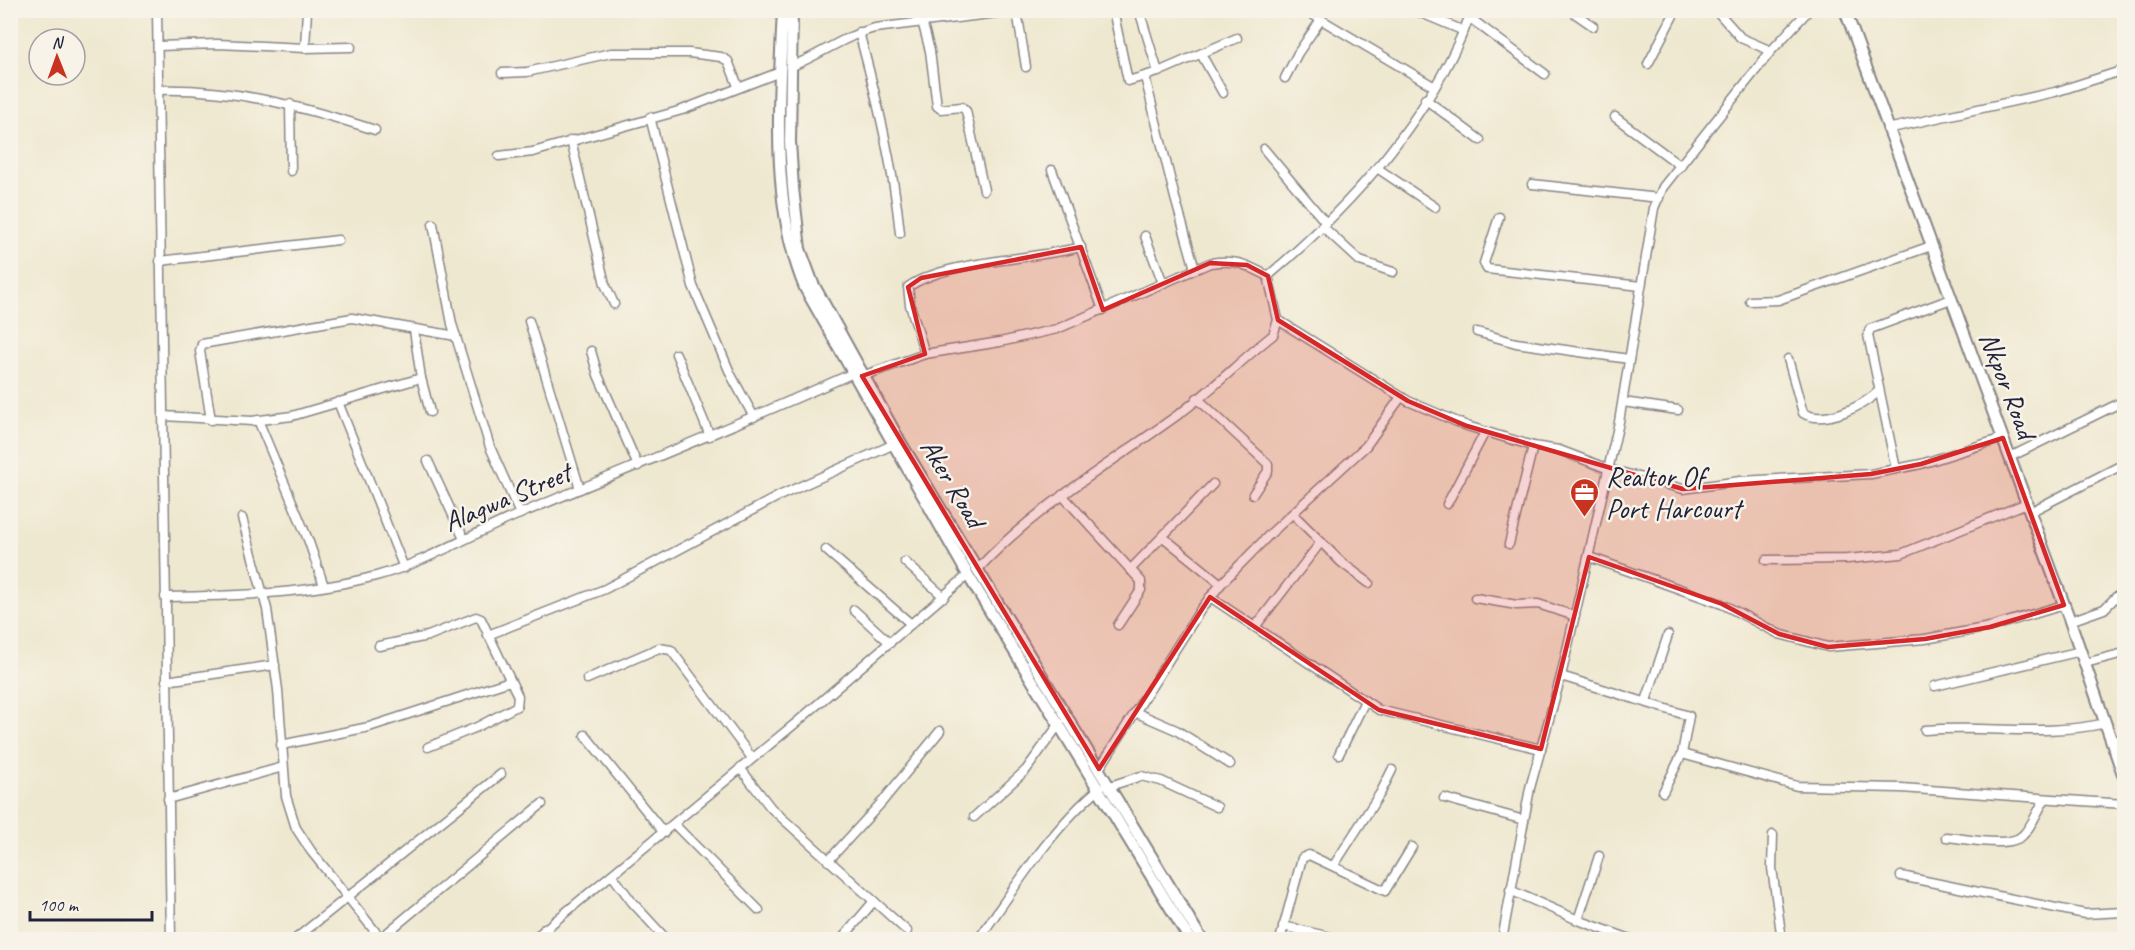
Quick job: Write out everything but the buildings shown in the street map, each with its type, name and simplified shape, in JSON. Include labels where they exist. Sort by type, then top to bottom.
[{"type":"street","points":[[157,10],[171,939]]},
{"type":"street","points":[[305,48],[307,10]]},
{"type":"street","name":"Aker Road","points":[[783,10],[796,226],[800,249],[813,284],[891,445],[1099,769],[1105,787]]},
{"type":"street","name":"Aker Road","points":[[785,69],[792,10]]},
{"type":"street","points":[[499,156],[533,152],[650,117],[682,110],[785,69],[859,32],[963,14],[1022,10]]},
{"type":"street","points":[[1113,10],[1128,81],[1158,72],[1237,38]]},
{"type":"street","points":[[1139,10],[1158,72]]},
{"type":"street","points":[[1305,10],[1320,21],[1434,86]]},
{"type":"street","points":[[1414,10],[1464,31]]},
{"type":"street","points":[[1570,10],[1593,26]]},
{"type":"street","points":[[1648,64],[1676,10]]},
{"type":"street","points":[[1716,10],[1742,38],[1771,51]]},
{"type":"street","points":[[1502,939],[1524,820],[1561,676],[1623,402],[1654,208],[1663,188],[1771,51],[1809,10]]},
{"type":"street","name":"Nkpor Road","points":[[1845,10],[2070,621],[2124,777]]},
{"type":"street","points":[[1017,11],[1026,67]]},
{"type":"street","points":[[532,939],[664,833],[890,643],[972,573],[1006,538],[1197,398],[1273,335],[1278,320],[1268,276],[1324,224],[1377,168],[1434,86],[1471,14],[1545,74]]},
{"type":"street","points":[[922,21],[930,51],[938,106],[941,110],[962,107],[966,111],[984,190]]},
{"type":"street","points":[[1285,78],[1298,53],[1320,21]]},
{"type":"street","points":[[859,32],[884,124],[895,180],[900,233]]},
{"type":"street","points":[[158,46],[217,44],[305,48],[351,47]]},
{"type":"street","points":[[502,73],[526,72],[611,53],[689,53],[721,57],[728,61],[738,86]]},
{"type":"street","points":[[1201,54],[1223,93]]},
{"type":"street","points":[[1887,129],[2055,92],[2124,70]]},
{"type":"street","points":[[1145,77],[1195,269]]},
{"type":"street","points":[[158,90],[192,89],[290,104],[375,130]]},
{"type":"street","points":[[1425,99],[1480,140]]},
{"type":"street","points":[[290,104],[291,171]]},
{"type":"street","points":[[650,117],[693,286],[726,365],[754,417]]},
{"type":"street","points":[[1615,117],[1681,166]]},
{"type":"street","points":[[571,140],[602,275],[614,304]]},
{"type":"street","points":[[1264,149],[1324,224],[1360,261],[1393,272]]},
{"type":"street","points":[[1377,168],[1434,207]]},
{"type":"street","points":[[1052,170],[1103,310]]},
{"type":"street","points":[[1532,184],[1659,198]]},
{"type":"street","points":[[1499,217],[1484,263],[1487,269],[1641,286]]},
{"type":"street","points":[[433,224],[443,282],[456,336],[490,447],[520,514]]},
{"type":"street","points":[[1144,236],[1163,283]]},
{"type":"street","points":[[160,261],[338,240]]},
{"type":"street","points":[[1750,301],[1778,300],[1931,246]]},
{"type":"street","points":[[925,354],[909,305],[908,287],[921,278],[980,264],[1046,255],[1081,247]]},
{"type":"street","name":"Alagwa Street","points":[[165,597],[262,593],[324,586],[404,567],[520,514],[856,375],[925,354],[1000,342],[1058,329],[1210,263],[1230,260],[1247,265],[1268,276]]},
{"type":"street","points":[[1896,469],[1868,345],[1870,329],[1951,299]]},
{"type":"street","points":[[211,420],[200,351],[202,344],[352,318],[456,336]]},
{"type":"street","points":[[1278,320],[1401,397],[1485,432],[1533,446],[1559,450],[1609,469],[1683,489],[1740,481],[1842,476],[1896,469],[1921,464],[2003,438]]},
{"type":"street","points":[[529,321],[580,489]]},
{"type":"street","points":[[414,330],[430,412]]},
{"type":"street","points":[[1477,333],[1516,343],[1629,359]]},
{"type":"street","points":[[591,351],[598,375],[638,466]]},
{"type":"street","points":[[676,354],[710,436]]},
{"type":"street","points":[[1788,359],[1803,413],[1809,416],[1822,417],[1851,408],[1870,399],[1879,391]]},
{"type":"street","name":"Aker Road","points":[[856,375],[1060,723],[1105,787],[1190,939]]},
{"type":"street","points":[[162,416],[211,420],[258,420],[292,416],[422,378]]},
{"type":"street","points":[[1099,769],[1210,597],[1293,514],[1366,446],[1401,397]]},
{"type":"street","points":[[1197,398],[1268,464],[1268,471],[1253,494]]},
{"type":"street","points":[[2010,457],[2124,401]]},
{"type":"street","points":[[338,402],[404,567]]},
{"type":"street","points":[[1623,402],[1678,410]]},
{"type":"street","points":[[258,420],[288,497],[309,542],[324,586]]},
{"type":"street","points":[[1447,504],[1485,432]]},
{"type":"street","points":[[488,635],[605,589],[769,501],[891,445]]},
{"type":"street","points":[[1509,544],[1533,446]]},
{"type":"street","points":[[428,461],[464,539]]},
{"type":"street","points":[[1766,560],[1846,559],[1901,554],[2028,507],[2124,464]]},
{"type":"street","points":[[1130,570],[1213,484]]},
{"type":"street","points":[[1062,495],[1139,579],[1142,587],[1118,625]]},
{"type":"street","points":[[1293,514],[1369,584]]},
{"type":"street","points":[[242,518],[267,609],[286,796],[296,828],[311,851],[382,939],[542,804]]},
{"type":"street","points":[[1163,537],[1221,584]]},
{"type":"street","points":[[1255,627],[1321,542]]},
{"type":"street","points":[[825,550],[911,624]]},
{"type":"street","points":[[1589,557],[1722,604],[1779,634],[1828,647],[1925,639],[1990,627],[2064,606]]},
{"type":"street","points":[[904,562],[944,597]]},
{"type":"street","points":[[2070,621],[2104,609],[2116,597],[2124,594]]},
{"type":"street","points":[[1210,597],[1379,710],[1401,717],[1441,723],[1541,749]]},
{"type":"street","points":[[1475,598],[1517,604],[1538,604],[1575,616]]},
{"type":"street","points":[[854,610],[890,643]]},
{"type":"street","points":[[379,646],[428,636],[476,617],[481,620],[518,696],[517,706],[477,727],[428,747]]},
{"type":"street","points":[[1646,702],[1668,634]]},
{"type":"street","points":[[587,679],[659,648],[671,650],[752,758]]},
{"type":"street","points":[[1935,686],[2080,651]]},
{"type":"street","points":[[2085,663],[2124,653]]},
{"type":"street","points":[[166,681],[274,665]]},
{"type":"street","points":[[1561,676],[1690,717],[1682,753],[1663,792]]},
{"type":"street","points":[[282,745],[369,727],[510,681]]},
{"type":"street","points":[[1339,754],[1365,701]]},
{"type":"street","points":[[1137,712],[1176,730],[1230,764]]},
{"type":"street","points":[[974,817],[1026,770],[1060,723]]},
{"type":"street","points":[[1925,730],[1958,727],[2050,731],[2079,729],[2106,723]]},
{"type":"street","points":[[828,861],[882,802],[940,731]]},
{"type":"street","points":[[585,735],[664,833]]},
{"type":"street","points":[[2112,742],[2124,738]]},
{"type":"street","points":[[1682,753],[1797,786],[1854,785],[2124,804]]},
{"type":"street","points":[[168,799],[283,767]]},
{"type":"street","points":[[740,768],[771,808],[907,931]]},
{"type":"street","points":[[1334,865],[1382,792],[1392,770]]},
{"type":"street","points":[[294,939],[501,774]]},
{"type":"street","points":[[978,939],[1052,840],[1088,798],[1105,787],[1130,777],[1141,776],[1161,782],[1217,807]]},
{"type":"street","points":[[1444,798],[1524,820]]},
{"type":"street","points":[[1946,837],[1992,842],[2016,840],[2024,835],[2044,799]]},
{"type":"street","points":[[674,824],[759,910]]},
{"type":"street","name":"Aker Road","points":[[1131,832],[1202,939]]},
{"type":"street","points":[[1773,835],[1773,879],[1782,939]]},
{"type":"street","points":[[1280,939],[1302,858],[1309,855],[1385,891],[1412,847]]},
{"type":"street","points":[[1578,920],[1599,856]]},
{"type":"street","points":[[612,875],[632,902],[667,939]]},
{"type":"street","points":[[1900,876],[2085,914],[2124,912]]},
{"type":"street","points":[[1510,890],[1578,920],[1633,939]]},
{"type":"street","points":[[841,939],[874,901]]},
{"type":"street","points":[[1283,926],[1344,939]]},
{"type":"street","points":[[545,928],[556,939]]},
{"type":"highlighted area","points":[[1081,247],[1103,310],[1210,263],[1247,265],[1268,276],[1278,320],[1408,401],[1467,426],[1683,489],[1871,474],[1921,464],[2003,438],[2064,605],[1990,627],[1925,639],[1828,647],[1779,634],[1722,604],[1589,557],[1541,749],[1379,710],[1210,597],[1099,769],[862,376],[925,354],[908,287],[921,278]]},
{"type":"place","name":"Realtor Of Port Harcourt","points":[[1585,518]]}]
